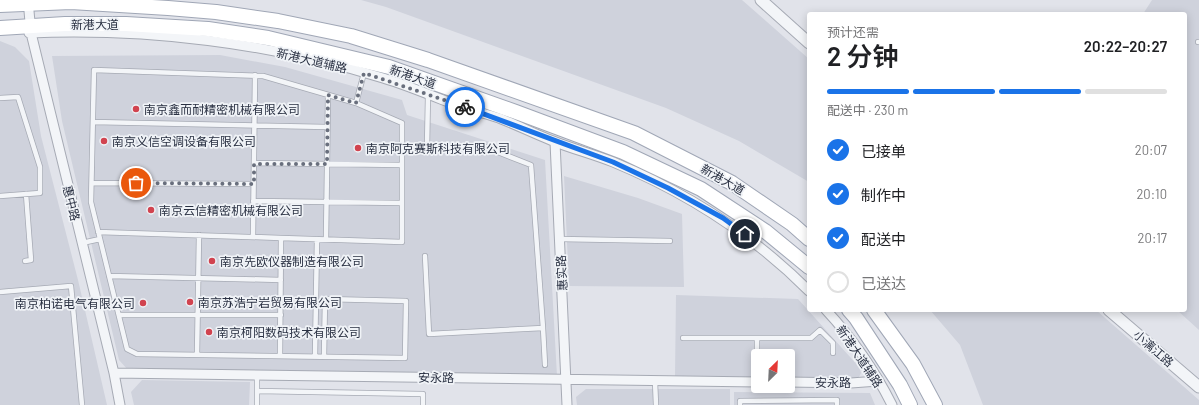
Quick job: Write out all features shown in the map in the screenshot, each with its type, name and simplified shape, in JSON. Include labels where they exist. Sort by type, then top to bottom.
[{"type":"main road","name":"新港大道","points":[[0,6],[28,2],[71,2],[216,12],[278,20],[365,41],[428,60],[634,133],[732,183],[792,224],[807,237]]},
{"type":"main road","name":"新港大道","points":[[0,28],[31,29],[65,24],[126,24],[208,29],[268,38],[389,67],[622,152],[701,189],[765,231],[807,265]]},
{"type":"main road","points":[[851,312],[900,385],[910,405]]},
{"type":"main road","points":[[875,312],[913,364],[935,405]]},
{"type":"street","points":[[761,0],[807,41]]},
{"type":"street","name":"惠中路","points":[[28,2],[31,29],[114,373],[120,405]]},
{"type":"street","name":"新港大道辅路","points":[[0,34],[31,29],[176,37],[227,43],[325,62],[364,73],[500,119],[555,142],[613,162],[668,188],[723,218],[767,251],[807,289]]},
{"type":"street","name":"惠实路","points":[[555,142],[567,405]]},
{"type":"street","name":"新港大道辅路","points":[[828,312],[842,327],[868,363],[892,405]]},
{"type":"street","name":"小漓江路","points":[[1111,312],[1199,387]]},
{"type":"street","name":"安永路","points":[[114,373],[751,382]]},
{"type":"street","name":"安永路","points":[[795,382],[852,383],[878,381]]},
{"type":"lane","points":[[98,232],[402,242],[402,123],[356,103],[263,76],[94,70],[91,202],[98,232],[109,276],[118,315],[127,349],[137,354],[315,357],[405,358],[406,301],[325,299],[324,357]]},
{"type":"lane","points":[[356,103],[364,73]]},
{"type":"lane","points":[[254,237],[253,201],[255,75]]},
{"type":"lane","points":[[428,94],[427,148],[480,146],[531,165],[545,365]]},
{"type":"lane","points":[[326,239],[328,95]]},
{"type":"lane","points":[[0,98],[18,97],[40,167],[40,193],[0,196]]},
{"type":"lane","points":[[93,122],[327,127]]},
{"type":"lane","points":[[254,164],[402,165]]},
{"type":"lane","points":[[92,183],[254,184]]},
{"type":"lane","points":[[24,260],[31,260],[26,194]]},
{"type":"lane","points":[[253,201],[402,203]]},
{"type":"lane","points":[[197,355],[199,235]]},
{"type":"lane","points":[[280,356],[281,238]]},
{"type":"lane","points":[[82,243],[100,239]]},
{"type":"lane","points":[[315,357],[317,239]]},
{"type":"lane","points":[[559,239],[670,241]]},
{"type":"lane","points":[[425,256],[429,334],[543,328]]},
{"type":"lane","points":[[109,276],[281,280]]},
{"type":"lane","points":[[0,292],[71,286],[82,405]]},
{"type":"lane","points":[[118,315],[281,315]]},
{"type":"lane","points":[[683,338],[811,338],[820,330],[833,343],[832,352]]},
{"type":"lane","points":[[757,338],[757,349]]},
{"type":"lane","points":[[257,375],[257,405]]},
{"type":"lane","points":[[655,381],[656,405]]},
{"type":"lane","points":[[257,391],[423,394],[423,405]]},
{"type":"lane","points":[[740,405],[740,400],[837,400],[837,405]]},
{"type":"shaded area","points":[[361,0],[742,0],[807,57],[807,181],[739,141],[666,108],[386,7]]},
{"type":"shaded area","points":[[1152,0],[1199,0],[1199,330],[1179,312],[1187,312],[1187,12],[1144,12]]},
{"type":"shaded area","points":[[0,41],[15,47],[29,61],[41,136],[78,280],[107,405],[0,405]]},
{"type":"shaded area","points":[[220,55],[285,67],[402,100],[407,115],[545,160],[557,376],[128,370],[119,360],[62,121],[52,56]]},
{"type":"shaded area","points":[[564,176],[638,198],[682,214],[684,287],[569,286]]},
{"type":"shaded area","points":[[676,295],[798,299],[807,309],[807,312],[810,312],[859,367],[861,373],[858,379],[795,378],[795,349],[751,349],[751,378],[675,376]]},
{"type":"shaded area","points":[[932,312],[1098,312],[1199,400],[1199,405],[983,405],[960,345]]},
{"type":"shaded area","points":[[142,380],[250,382],[249,405],[134,405],[131,392]]},
{"type":"shaded area","points":[[586,389],[730,389],[730,405],[577,405],[576,397]]},
{"type":"shaded area","points":[[734,392],[870,393],[875,405],[734,405]]},
{"type":"way so far","points":[[136,183],[254,184],[254,164],[327,164],[328,95],[356,103],[364,73],[384,78],[465,107]]},
{"type":"place","name":"南京鑫而耐精密机械有限公司","points":[[136,109]]},
{"type":"place","name":"南京义信空调设备有限公司","points":[[104,141]]},
{"type":"place","name":"南京阿克赛斯科技有限公司","points":[[358,148]]},
{"type":"place","name":"南京云信精密机械有限公司","points":[[151,210]]},
{"type":"place","name":"南京先欧仪器制造有限公司","points":[[212,261]]},
{"type":"place","name":"南京苏浩宁岩贸易有限公司","points":[[190,302]]},
{"type":"place","name":"南京柏诺电气有限公司","points":[[143,303]]},
{"type":"place","name":"南京柯阳数码技术有限公司","points":[[209,332]]},
{"type":"route","points":[[465,107],[500,119],[555,142],[613,162],[668,188],[723,218],[745,234]]}]
